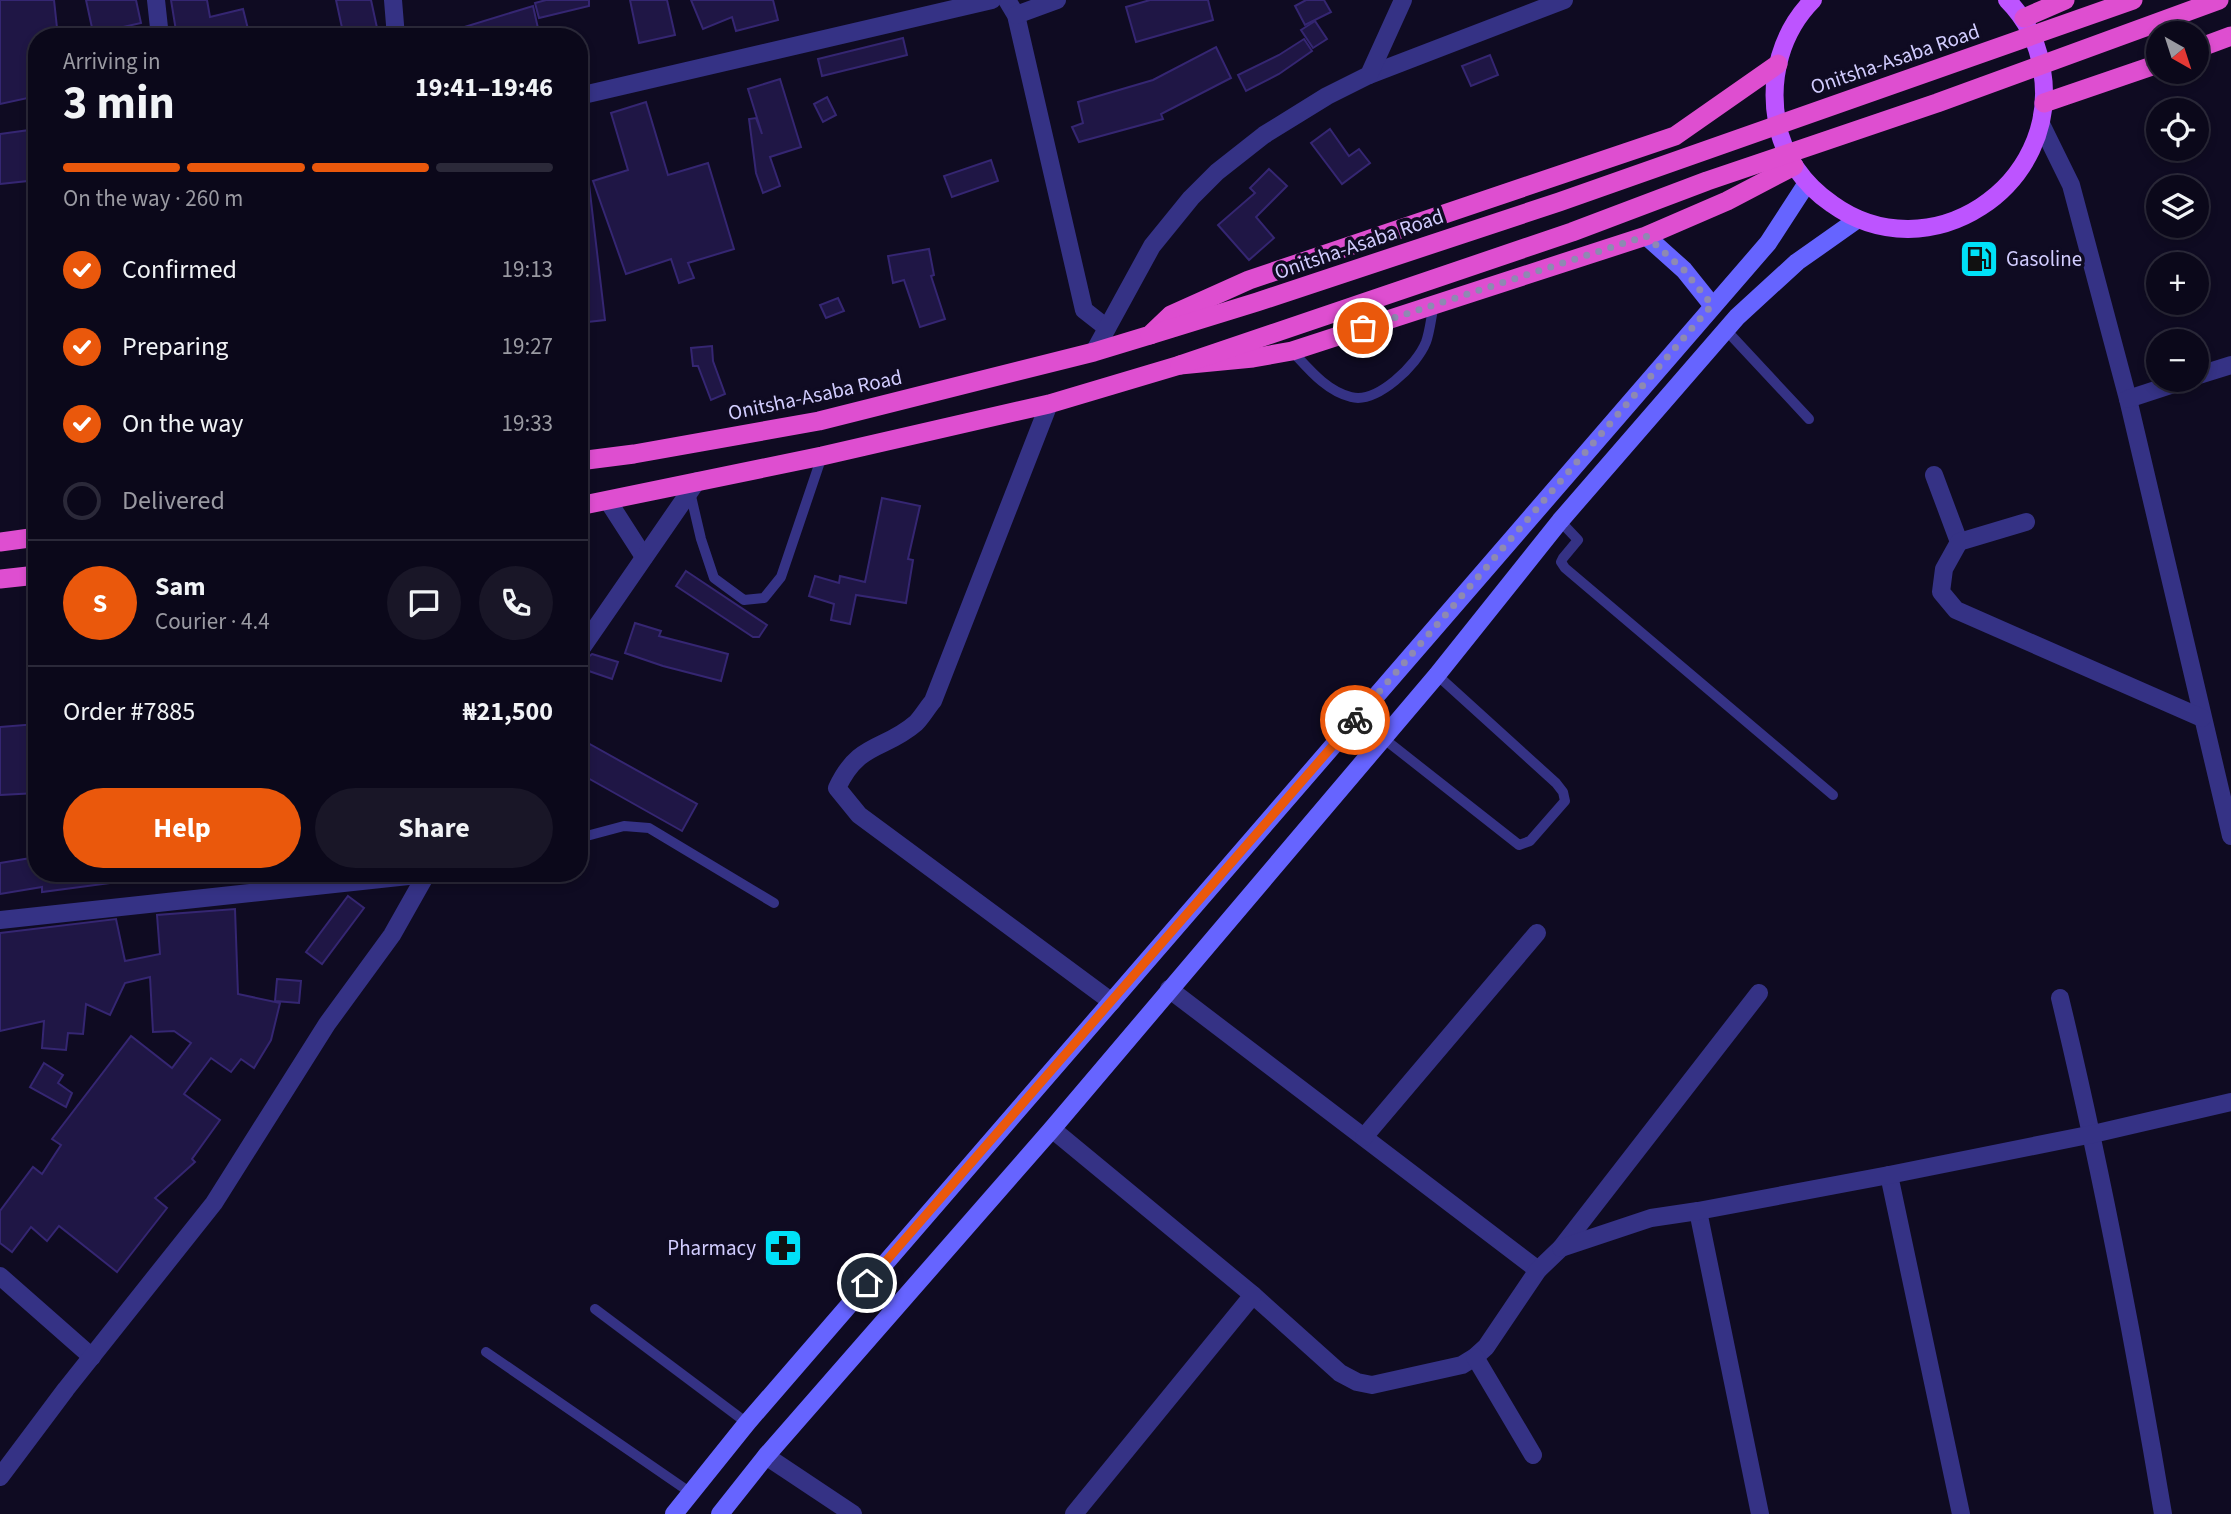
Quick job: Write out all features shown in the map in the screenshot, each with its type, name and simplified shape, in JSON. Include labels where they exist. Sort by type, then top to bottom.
[{"type":"highway","points":[[2015,6],[2065,0]]},
{"type":"highway","name":"Onitsha-Asaba Road","points":[[588,460],[819,421],[1094,352],[1559,202],[2133,0]]},
{"type":"highway","points":[[588,504],[693,486],[1049,404],[1180,365],[1572,232],[1707,181],[1937,103],[2219,0]]},
{"type":"highway","points":[[2209,45],[2231,36]]},
{"type":"highway","points":[[1150,335],[1171,316],[1249,280],[1675,136],[1778,64]]},
{"type":"highway","points":[[2044,103],[2146,68]]},
{"type":"highway","points":[[1180,365],[1253,358],[1292,351],[1434,305],[1646,236],[1727,201],[1794,166]]},
{"type":"highway","points":[[0,542],[28,538]]},
{"type":"highway","points":[[0,579],[28,576]]},
{"type":"main road","points":[[1813,0],[1793,24],[1778,64],[1774,106],[1778,127],[1794,166],[1822,198],[1858,219],[1900,229],[1921,229],[1962,218],[1981,208],[2013,180],[2025,163],[2041,124],[2044,81],[2041,61],[2015,6]]},
{"type":"main road","points":[[674,1514],[747,1423],[1768,243],[1807,183]]},
{"type":"main road","points":[[720,1514],[766,1456],[1052,1129],[1437,675],[1560,521],[1726,330],[1797,262],[1858,219]]},
{"type":"main road","points":[[1646,236],[1684,270],[1712,305]]},
{"type":"street","points":[[156,0],[159,28]]},
{"type":"street","points":[[394,0],[396,28]]},
{"type":"street","points":[[588,94],[992,0]]},
{"type":"street","points":[[1056,0],[1011,8],[1084,310],[1107,328]]},
{"type":"street","points":[[1369,75],[1403,0]]},
{"type":"street","points":[[1094,352],[1152,246],[1191,198],[1217,172],[1264,135],[1327,96],[1369,75],[1564,0]]},
{"type":"street","points":[[2041,124],[2071,185],[2128,399],[2202,718],[2224,777],[2231,836]]},
{"type":"street","points":[[2209,372],[2231,365]]},
{"type":"street","points":[[2128,399],[2149,392]]},
{"type":"street","points":[[1049,404],[933,701],[916,723],[864,752],[846,769],[837,788],[859,815],[1112,1002]]},
{"type":"street","points":[[1934,475],[1959,542]]},
{"type":"street","points":[[588,639],[693,486]]},
{"type":"street","points":[[608,501],[644,557]]},
{"type":"street","points":[[2026,522],[1959,542],[1944,569],[1941,592],[1956,610],[2202,718]]},
{"type":"street","points":[[0,920],[353,882]]},
{"type":"street","points":[[0,1477],[214,1203],[327,1024],[392,935],[422,882]]},
{"type":"street","points":[[1364,1138],[1536,933]]},
{"type":"street","points":[[1169,989],[1538,1269]]},
{"type":"street","points":[[1052,1129],[1253,1295],[1340,1373],[1357,1382],[1372,1385],[1462,1365],[1486,1347],[1538,1269],[1561,1248],[1759,993]]},
{"type":"street","points":[[2060,998],[2093,1134],[2163,1514]]},
{"type":"street","points":[[1561,1248],[1651,1218],[1698,1212],[1889,1175],[2093,1134],[2231,1102]]},
{"type":"street","points":[[1889,1175],[1961,1514]]},
{"type":"street","points":[[1698,1212],[1759,1514]]},
{"type":"street","points":[[0,1276],[92,1357]]},
{"type":"street","points":[[1074,1514],[1253,1295]]},
{"type":"street","points":[[1475,1357],[1533,1455]]},
{"type":"street","points":[[766,1456],[853,1514]]},
{"type":"lane","points":[[1292,351],[1321,381],[1352,398],[1370,396],[1390,386],[1411,365],[1425,344],[1434,305]]},
{"type":"lane","points":[[1726,330],[1809,419]]},
{"type":"lane","points":[[693,486],[701,539],[714,578],[744,600],[764,598],[781,577],[822,456]]},
{"type":"lane","points":[[1560,521],[1578,540],[1561,562],[1565,568],[1832,794]]},
{"type":"lane","points":[[1383,738],[1519,845],[1530,841],[1564,801],[1563,792],[1437,675]]},
{"type":"lane","points":[[588,836],[624,826],[649,828],[774,903]]},
{"type":"lane","points":[[595,1309],[747,1423]]},
{"type":"lane","points":[[486,1352],[691,1493]]},
{"type":"building","points":[[0,0],[54,0],[57,28],[28,28],[28,98],[0,104]]},
{"type":"building","points":[[86,0],[136,0],[141,23],[123,28],[92,28]]},
{"type":"building","points":[[171,0],[207,0],[210,17],[243,9],[248,28],[176,28]]},
{"type":"building","points":[[336,0],[371,0],[377,28],[342,28]]},
{"type":"building","points":[[546,0],[589,0],[589,6],[539,18],[535,3]]},
{"type":"building","points":[[630,0],[667,0],[675,35],[639,43]]},
{"type":"building","points":[[691,0],[773,0],[778,20],[736,31],[732,17],[703,29]]},
{"type":"building","points":[[1150,0],[1208,0],[1213,20],[1136,42],[1126,7]]},
{"type":"building","points":[[1306,0],[1324,0],[1331,12],[1305,25],[1295,6]]},
{"type":"building","points":[[533,6],[538,28],[461,28]]},
{"type":"building","points":[[1315,21],[1327,39],[1313,48],[1301,30]]},
{"type":"building","points":[[903,38],[907,55],[822,76],[818,59]]},
{"type":"building","points":[[1304,39],[1312,51],[1279,74],[1246,91],[1238,75]]},
{"type":"building","points":[[1216,47],[1231,78],[1161,114],[1163,119],[1079,142],[1072,127],[1083,123],[1078,102],[1153,80]]},
{"type":"building","points":[[1490,55],[1498,75],[1471,86],[1462,66]]},
{"type":"building","points":[[780,79],[801,147],[770,157],[780,186],[763,193],[756,173],[749,119],[756,118],[762,134],[748,89]]},
{"type":"building","points":[[827,97],[836,115],[823,122],[814,104]]},
{"type":"building","points":[[646,102],[668,175],[708,163],[734,249],[688,263],[694,278],[679,283],[671,259],[626,274],[593,181],[628,170],[611,113]]},
{"type":"building","points":[[1330,129],[1349,156],[1359,149],[1370,163],[1342,184],[1311,143]]},
{"type":"building","points":[[28,130],[28,181],[0,184],[0,134]]},
{"type":"building","points":[[991,160],[998,181],[952,197],[944,176]]},
{"type":"building","points":[[1269,169],[1287,186],[1256,217],[1274,238],[1249,260],[1218,225],[1255,193],[1250,188]]},
{"type":"building","points":[[588,184],[589,184],[605,320],[588,322]]},
{"type":"building","points":[[929,249],[934,275],[931,276],[945,319],[920,327],[904,280],[893,283],[888,256]]},
{"type":"building","points":[[838,298],[844,311],[826,318],[820,305]]},
{"type":"building","points":[[712,346],[713,361],[725,394],[711,400],[698,366],[693,366],[691,348]]},
{"type":"building","points":[[882,498],[920,506],[908,559],[913,560],[906,603],[856,595],[850,624],[831,620],[834,604],[809,596],[815,576],[839,583],[840,576],[865,582]]},
{"type":"building","points":[[686,571],[767,625],[759,637],[753,637],[676,586]]},
{"type":"building","points":[[635,623],[661,631],[659,636],[728,654],[721,681],[625,653]]},
{"type":"building","points":[[592,654],[618,662],[612,679],[588,671],[588,657]]},
{"type":"building","points":[[28,725],[28,793],[0,795],[0,727]]},
{"type":"building","points":[[588,743],[697,804],[682,831],[588,778]]},
{"type":"building","points":[[28,858],[28,882],[111,883],[42,892],[42,887],[0,894],[0,863]]},
{"type":"building","points":[[348,896],[364,908],[322,964],[306,952]]},
{"type":"building","points":[[235,909],[238,994],[280,1003],[271,1040],[254,1068],[241,1059],[231,1072],[211,1058],[184,1094],[220,1120],[192,1159],[195,1162],[155,1198],[167,1208],[117,1272],[59,1226],[47,1241],[31,1227],[12,1252],[0,1243],[0,1211],[33,1167],[42,1174],[61,1145],[52,1139],[131,1036],[172,1068],[191,1043],[174,1031],[153,1032],[150,977],[125,983],[110,1015],[86,1004],[83,1034],[68,1033],[66,1050],[42,1048],[44,1021],[0,1031],[0,933],[116,919],[125,961],[160,954],[157,915]]},
{"type":"building","points":[[277,979],[301,981],[299,1003],[275,1001]]},
{"type":"building","points":[[44,1063],[63,1075],[58,1083],[72,1093],[66,1107],[30,1087]]},
{"type":"way so far","points":[[1355,720],[1712,305],[1684,270],[1646,236],[1363,328]]},
{"type":"place","name":"Gasoline","points":[[1979,259]]},
{"type":"place","name":"Pharmacy","points":[[783,1248]]},
{"type":"route","points":[[867,1283],[1355,720]]}]
